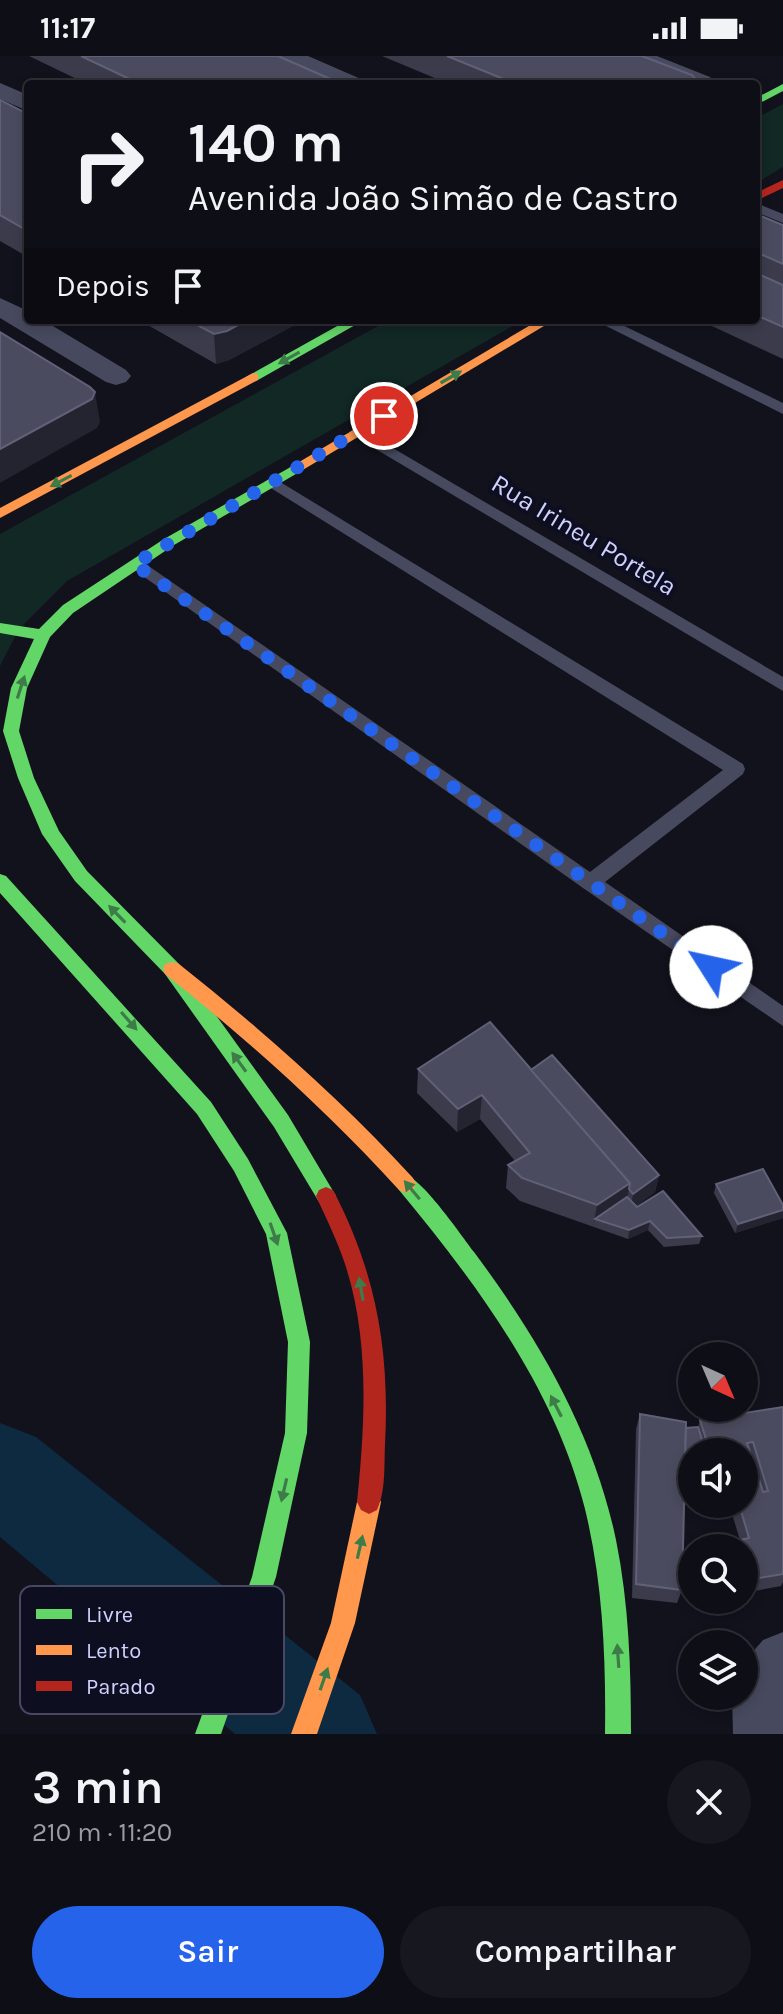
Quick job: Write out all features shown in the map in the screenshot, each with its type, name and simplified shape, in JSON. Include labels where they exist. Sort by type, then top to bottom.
[{"type":"main road","points":[[760,100],[783,87]]},
{"type":"main road","points":[[760,196],[783,183]]},
{"type":"main road","points":[[0,514],[351,324]]},
{"type":"main road","points":[[541,324],[134,564],[68,609],[43,635],[19,688],[11,731],[26,778],[51,834],[81,876],[172,969],[284,1059],[395,1169],[491,1294],[541,1376],[575,1443],[594,1499],[613,1598],[620,1662],[618,1734]]},
{"type":"main road","points":[[0,628],[43,635]]},
{"type":"main road","points":[[0,881],[204,1108],[241,1165],[276,1233],[299,1342],[296,1433],[261,1586]]},
{"type":"main road","points":[[172,969],[281,1121],[335,1211],[358,1273],[371,1344],[376,1442],[367,1516],[343,1623],[304,1734]]},
{"type":"main road","points":[[208,1734],[215,1714]]},
{"type":"street","points":[[289,56],[344,80]]},
{"type":"street","points":[[636,56],[697,80]]},
{"type":"street","points":[[0,90],[24,102]]},
{"type":"street","points":[[0,306],[24,320]]},
{"type":"street","points":[[30,324],[116,376]]},
{"type":"street","points":[[762,1734],[757,1701],[764,1677],[783,1660]]},
{"type":"lane","points":[[760,209],[783,219]]},
{"type":"lane","points":[[609,324],[783,409]]},
{"type":"lane","name":"Rua Irineu Portela","points":[[357,432],[783,685]]},
{"type":"lane","points":[[272,482],[736,769],[590,883]]},
{"type":"lane","points":[[134,564],[783,1017]]},
{"type":"green space","points":[[783,104],[783,167],[760,181],[760,116]]},
{"type":"green space","points":[[382,324],[516,324],[67,581],[19,629],[0,666],[0,534]]},
{"type":"building","points":[[81,56],[278,56],[333,80],[132,80]]},
{"type":"building","points":[[447,56],[642,56],[692,75],[696,80],[506,80]]},
{"type":"building","points":[[0,100],[24,112],[24,229],[0,215]]},
{"type":"building","points":[[760,216],[783,225],[783,264],[760,254]]},
{"type":"building","points":[[760,275],[783,285],[783,327],[760,317]]},
{"type":"building","points":[[195,324],[240,324],[227,331],[214,334]]},
{"type":"building","points":[[0,332],[95,392],[92,399],[0,449]]},
{"type":"building","points":[[490,1022],[630,1183],[597,1205],[522,1178],[508,1165],[530,1153],[482,1095],[458,1109],[418,1069]]},
{"type":"building","points":[[552,1055],[659,1175],[633,1194],[629,1189],[630,1183],[531,1070]]},
{"type":"building","points":[[763,1169],[783,1210],[738,1224],[716,1184]]},
{"type":"building","points":[[663,1191],[702,1236],[667,1238],[650,1221],[629,1230],[595,1219],[627,1197],[637,1207]]},
{"type":"building","points":[[783,1407],[783,1574],[758,1578],[758,1534],[748,1534],[743,1518],[758,1518],[758,1477],[763,1492],[768,1491],[758,1458],[758,1438],[706,1438],[701,1422],[758,1422],[758,1411]]},
{"type":"building","points":[[640,1414],[686,1422],[686,1438],[678,1438],[678,1518],[684,1518],[683,1534],[678,1534],[678,1589],[636,1584]]},
{"type":"building","points":[[698,1427],[702,1438],[686,1438],[686,1428]]},
{"type":"waterway","points":[[0,1472],[140,1586]]},
{"type":"waterway","points":[[284,1704],[321,1734]]},
{"type":"traffic: fast","points":[[760,100],[783,87]]},
{"type":"traffic: fast","points":[[253,377],[351,324]]},
{"type":"traffic: fast","points":[[296,468],[169,542],[68,609],[43,635],[19,688],[11,731],[26,778],[51,834],[81,876],[172,969],[281,1121],[326,1196]]},
{"type":"traffic: fast","points":[[0,628],[43,635]]},
{"type":"traffic: fast","points":[[0,881],[204,1108],[241,1165],[276,1233],[299,1342],[296,1433],[261,1586]]},
{"type":"traffic: fast","points":[[406,1184],[459,1249],[510,1321],[554,1398],[572,1437],[596,1507],[609,1571],[618,1669],[618,1734]]},
{"type":"traffic: fast","points":[[208,1734],[215,1714]]},
{"type":"traffic: slow","points":[[296,468],[541,324]]},
{"type":"traffic: slow","points":[[0,514],[253,377]]},
{"type":"traffic: slow","points":[[172,969],[294,1071],[406,1184]]},
{"type":"traffic: slow","points":[[304,1734],[343,1623],[369,1502]]},
{"type":"traffic: jam","points":[[760,196],[783,183]]},
{"type":"traffic: jam","points":[[326,1196],[344,1230],[357,1267],[372,1344],[375,1424],[369,1502]]},
{"type":"route","points":[[384,416],[134,564],[711,967]]}]
